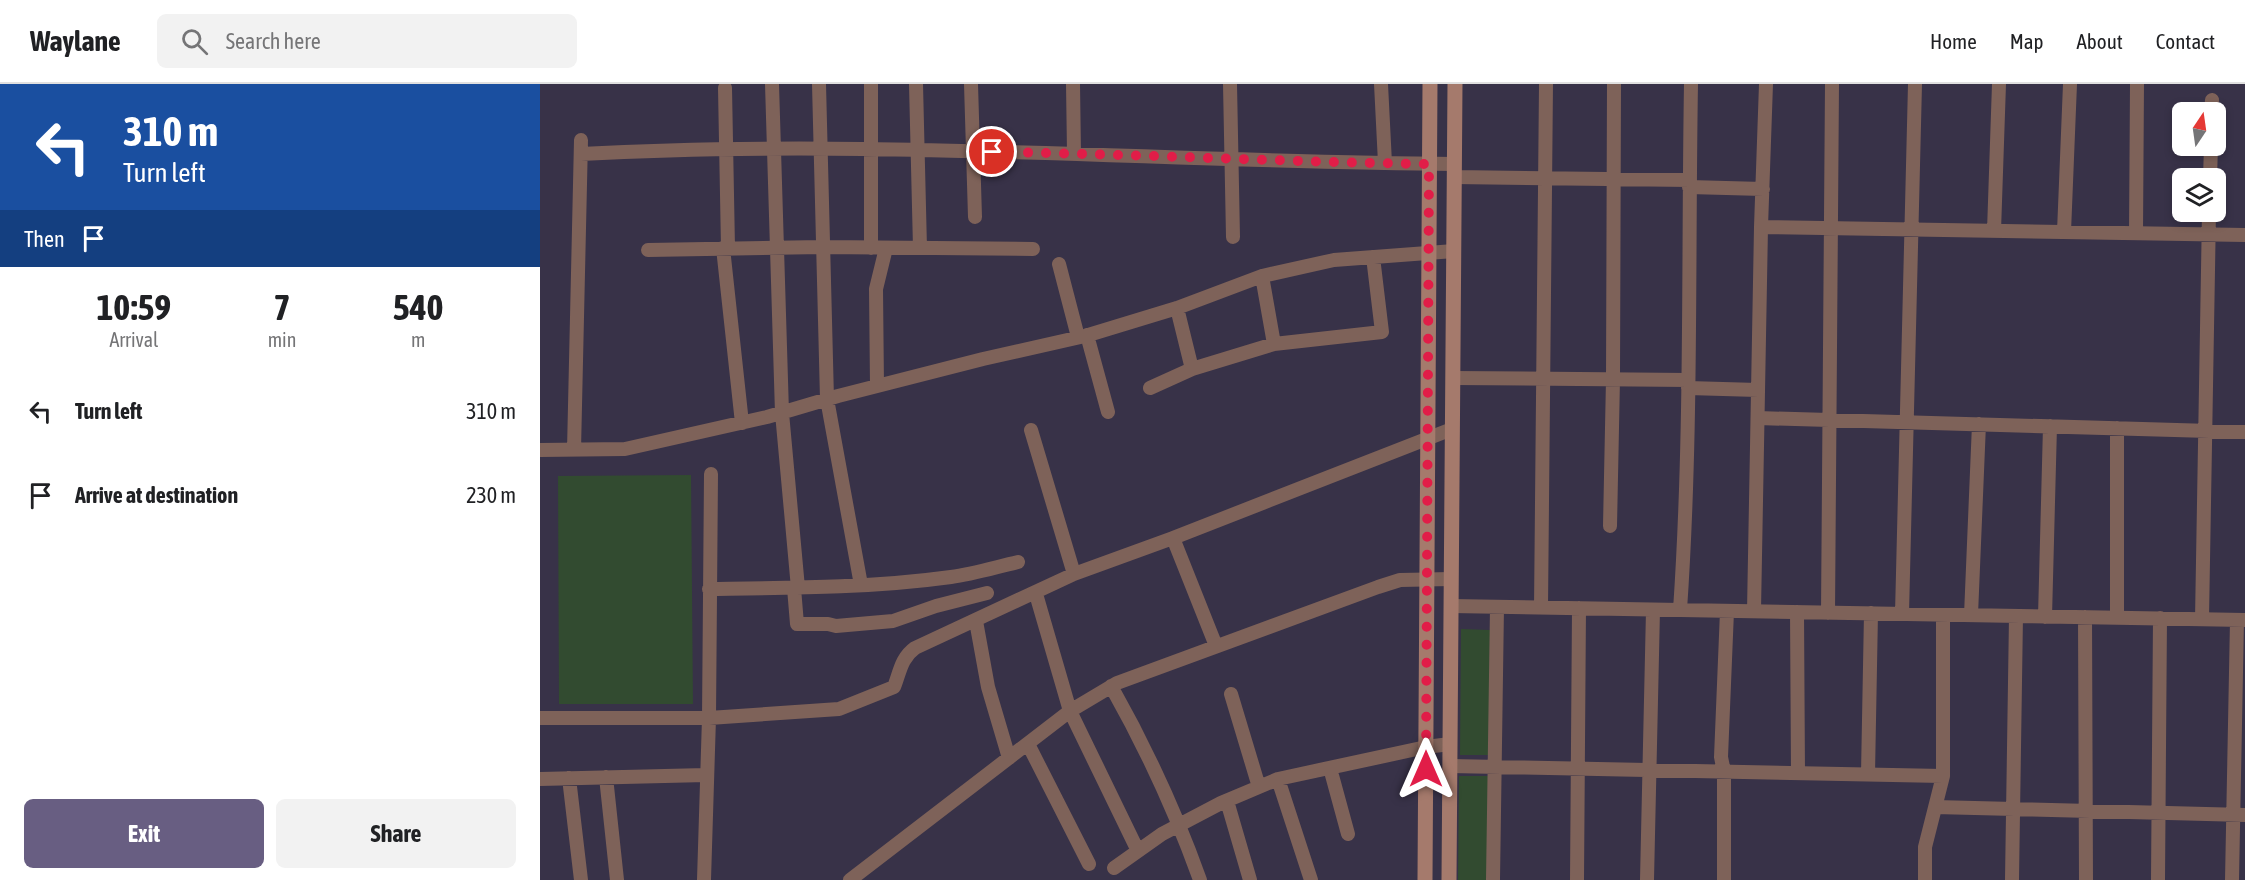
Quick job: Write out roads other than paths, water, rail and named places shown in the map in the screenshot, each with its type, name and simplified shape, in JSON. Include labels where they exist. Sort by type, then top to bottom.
[{"type":"street","points":[[772,84],[782,413],[797,624],[836,626],[893,621],[936,606],[987,593]]},
{"type":"street","points":[[819,84],[827,399],[861,585]]},
{"type":"street","points":[[871,84],[871,248]]},
{"type":"street","points":[[916,84],[920,248]]},
{"type":"street","points":[[971,84],[975,217]]},
{"type":"street","points":[[1073,84],[1074,153]]},
{"type":"street","points":[[1230,84],[1233,237]]},
{"type":"street","points":[[1381,84],[1384,163]]},
{"type":"street","points":[[1425,880],[1430,84]]},
{"type":"street","points":[[1449,880],[1455,84]]},
{"type":"street","points":[[1541,608],[1546,84]]},
{"type":"street","points":[[1610,526],[1614,84]]},
{"type":"street","points":[[1680,610],[1688,384],[1691,84]]},
{"type":"street","points":[[1754,612],[1766,84]]},
{"type":"street","points":[[1828,613],[1832,84]]},
{"type":"street","points":[[1902,614],[1915,84]]},
{"type":"street","points":[[1994,231],[1999,84]]},
{"type":"street","points":[[2064,232],[2070,84]]},
{"type":"street","points":[[2136,233],[2138,84]]},
{"type":"street","points":[[725,88],[725,248],[742,423]]},
{"type":"street","points":[[574,450],[581,147],[1074,153],[1429,164],[1454,170],[1546,178],[1612,179],[1762,189]]},
{"type":"street","points":[[2202,619],[2209,222]]},
{"type":"street","points":[[1761,227],[2245,235]]},
{"type":"street","points":[[648,250],[822,247],[1033,249]]},
{"type":"street","points":[[877,386],[876,289],[886,248]]},
{"type":"street","points":[[540,450],[625,449],[742,423],[877,386],[1083,336],[1177,308],[1262,276],[1334,260],[1454,251]]},
{"type":"street","points":[[1150,388],[1192,369],[1274,344],[1382,332],[1373,257]]},
{"type":"street","points":[[1059,264],[1108,412]]},
{"type":"street","points":[[1262,276],[1274,344]]},
{"type":"street","points":[[1177,308],[1192,369]]},
{"type":"street","points":[[1453,378],[1613,380],[1758,390]]},
{"type":"street","points":[[1758,418],[2245,432]]},
{"type":"street","points":[[1971,615],[1979,424]]},
{"type":"street","points":[[2045,616],[2050,426]]},
{"type":"street","points":[[2117,428],[2117,618]]},
{"type":"street","points":[[540,718],[709,718],[839,709],[889,691],[894,687],[906,654],[915,648],[1036,594],[1074,574],[1173,538],[1452,429]]},
{"type":"street","points":[[1032,430],[1074,574]]},
{"type":"street","points":[[704,880],[709,718],[711,474]]},
{"type":"street","points":[[1173,538],[1216,646]]},
{"type":"street","points":[[709,589],[861,585],[952,577],[1018,562]]},
{"type":"street","points":[[850,880],[1070,711],[1111,686],[1400,580],[1451,579]]},
{"type":"street","points":[[1036,594],[1070,711],[1138,851]]},
{"type":"street","points":[[1451,606],[2241,620],[2239,815],[2232,880]]},
{"type":"street","points":[[1493,880],[1497,607]]},
{"type":"street","points":[[1577,880],[1579,608]]},
{"type":"street","points":[[1647,880],[1653,610]]},
{"type":"street","points":[[1724,880],[1725,772],[1721,757],[1726,611]]},
{"type":"street","points":[[1797,612],[1798,773]]},
{"type":"street","points":[[1868,774],[1870,613]]},
{"type":"street","points":[[1925,880],[1925,847],[1943,776],[1943,615]]},
{"type":"street","points":[[2012,880],[2016,616]]},
{"type":"street","points":[[2085,617],[2086,880]]},
{"type":"street","points":[[2158,880],[2160,618]]},
{"type":"street","points":[[976,621],[988,687],[1009,758]]},
{"type":"street","points":[[1111,686],[1133,726],[1180,825],[1200,880]]},
{"type":"street","points":[[1231,694],[1259,787]]},
{"type":"street","points":[[1028,744],[1089,864]]},
{"type":"street","points":[[1114,868],[1180,825],[1278,779],[1426,747],[1450,744]]},
{"type":"street","points":[[1450,766],[1943,776]]},
{"type":"street","points":[[1330,768],[1348,834]]},
{"type":"street","points":[[540,779],[706,775]]},
{"type":"street","points":[[606,777],[617,880]]},
{"type":"street","points":[[569,778],[581,880]]},
{"type":"street","points":[[1278,779],[1311,880]]},
{"type":"street","points":[[1227,801],[1250,880]]},
{"type":"street","points":[[1935,807],[2239,815]]}]
